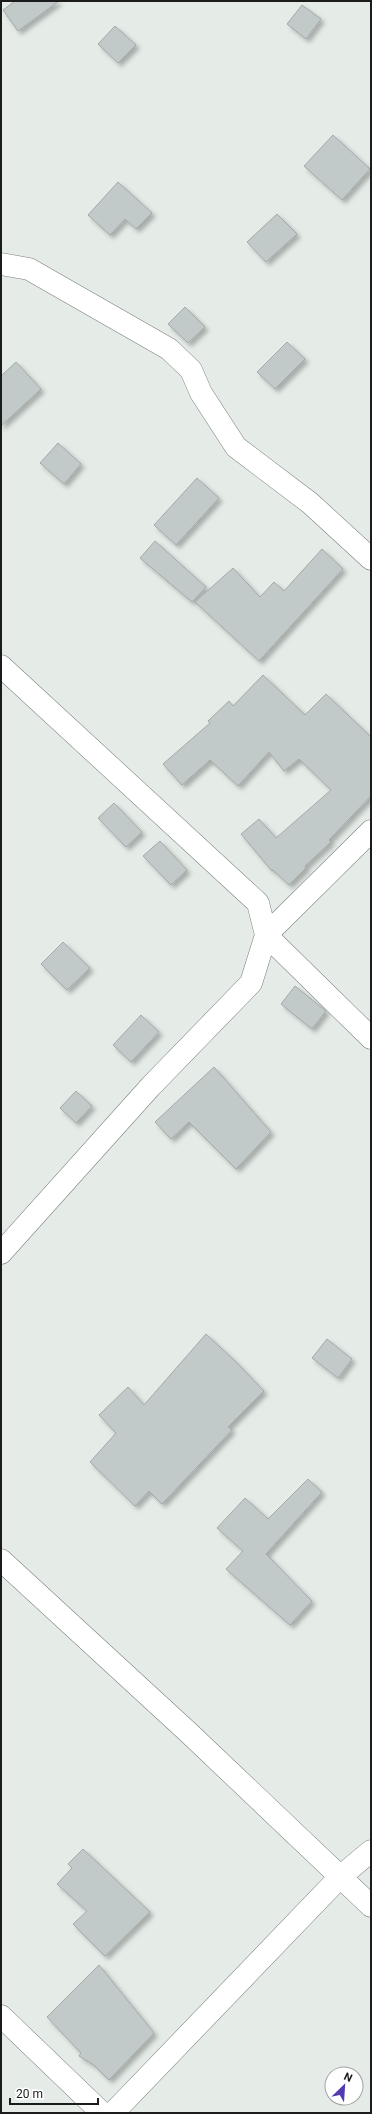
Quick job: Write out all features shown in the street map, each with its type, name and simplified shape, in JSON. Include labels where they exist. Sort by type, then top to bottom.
[{"type":"street","points":[[1,264],[29,269],[169,349],[191,370],[201,393],[236,447],[310,503],[371,559]]},
{"type":"street","points":[[1,666],[258,903],[266,935],[371,1038]]},
{"type":"street","points":[[1,1253],[151,1086],[251,983],[266,935],[371,831]]},
{"type":"street","points":[[1,1560],[189,1733],[371,1906]]},
{"type":"street","points":[[113,2113],[340,1877],[371,1851]]},
{"type":"street","points":[[1,2016],[102,2113]]},
{"type":"building","points":[[15,1],[59,1],[18,31],[3,10]]},
{"type":"building","points":[[302,5],[321,19],[306,39],[287,24]]},
{"type":"building","points":[[115,26],[136,45],[118,63],[98,44]]},
{"type":"building","points":[[333,135],[370,169],[342,200],[304,166]]},
{"type":"building","points":[[118,182],[152,213],[136,229],[125,219],[110,235],[88,215]]},
{"type":"building","points":[[277,214],[297,234],[266,262],[247,242]]},
{"type":"building","points":[[185,307],[205,327],[188,343],[168,324]]},
{"type":"building","points":[[287,342],[305,359],[275,389],[257,372]]},
{"type":"building","points":[[16,362],[41,389],[1,426],[1,376]]},
{"type":"building","points":[[58,443],[81,464],[64,484],[40,463]]},
{"type":"building","points":[[197,478],[219,498],[176,545],[154,525]]},
{"type":"building","points":[[155,541],[206,587],[192,602],[140,558]]},
{"type":"building","points":[[322,549],[343,569],[259,661],[195,602],[233,568],[260,597],[274,582],[284,591]]},
{"type":"building","points":[[263,675],[305,715],[326,694],[371,737],[371,796],[329,840],[331,842],[305,866],[306,868],[289,885],[273,870],[272,871],[241,834],[259,819],[276,838],[331,790],[299,759],[284,771],[269,752],[238,786],[210,760],[182,785],[163,764],[210,723],[208,721],[229,701],[233,706]]},
{"type":"building","points":[[114,803],[142,832],[126,847],[98,818]]},
{"type":"building","points":[[160,841],[187,870],[171,885],[143,856]]},
{"type":"building","points":[[63,942],[90,968],[67,990],[41,964]]},
{"type":"building","points":[[295,986],[326,1011],[312,1029],[281,1004]]},
{"type":"building","points":[[141,1015],[159,1032],[131,1062],[113,1045]]},
{"type":"building","points":[[214,1067],[271,1132],[236,1169],[189,1122],[171,1139],[155,1122]]},
{"type":"building","points":[[76,1091],[92,1106],[76,1123],[60,1108]]},
{"type":"building","points":[[206,1334],[264,1391],[228,1427],[232,1430],[162,1504],[149,1491],[135,1506],[90,1462],[116,1433],[99,1415],[128,1387],[144,1405]]},
{"type":"building","points":[[327,1339],[352,1359],[338,1378],[312,1358]]},
{"type":"building","points":[[308,1479],[322,1492],[266,1554],[312,1601],[290,1625],[226,1569],[243,1551],[217,1528],[245,1498],[268,1519]]},
{"type":"building","points":[[83,1849],[150,1912],[105,1956],[73,1924],[87,1911],[57,1884],[72,1868],[68,1864]]},
{"type":"building","points":[[99,1965],[154,2033],[109,2080],[94,2065],[79,2056],[81,2053],[47,2017]]}]
